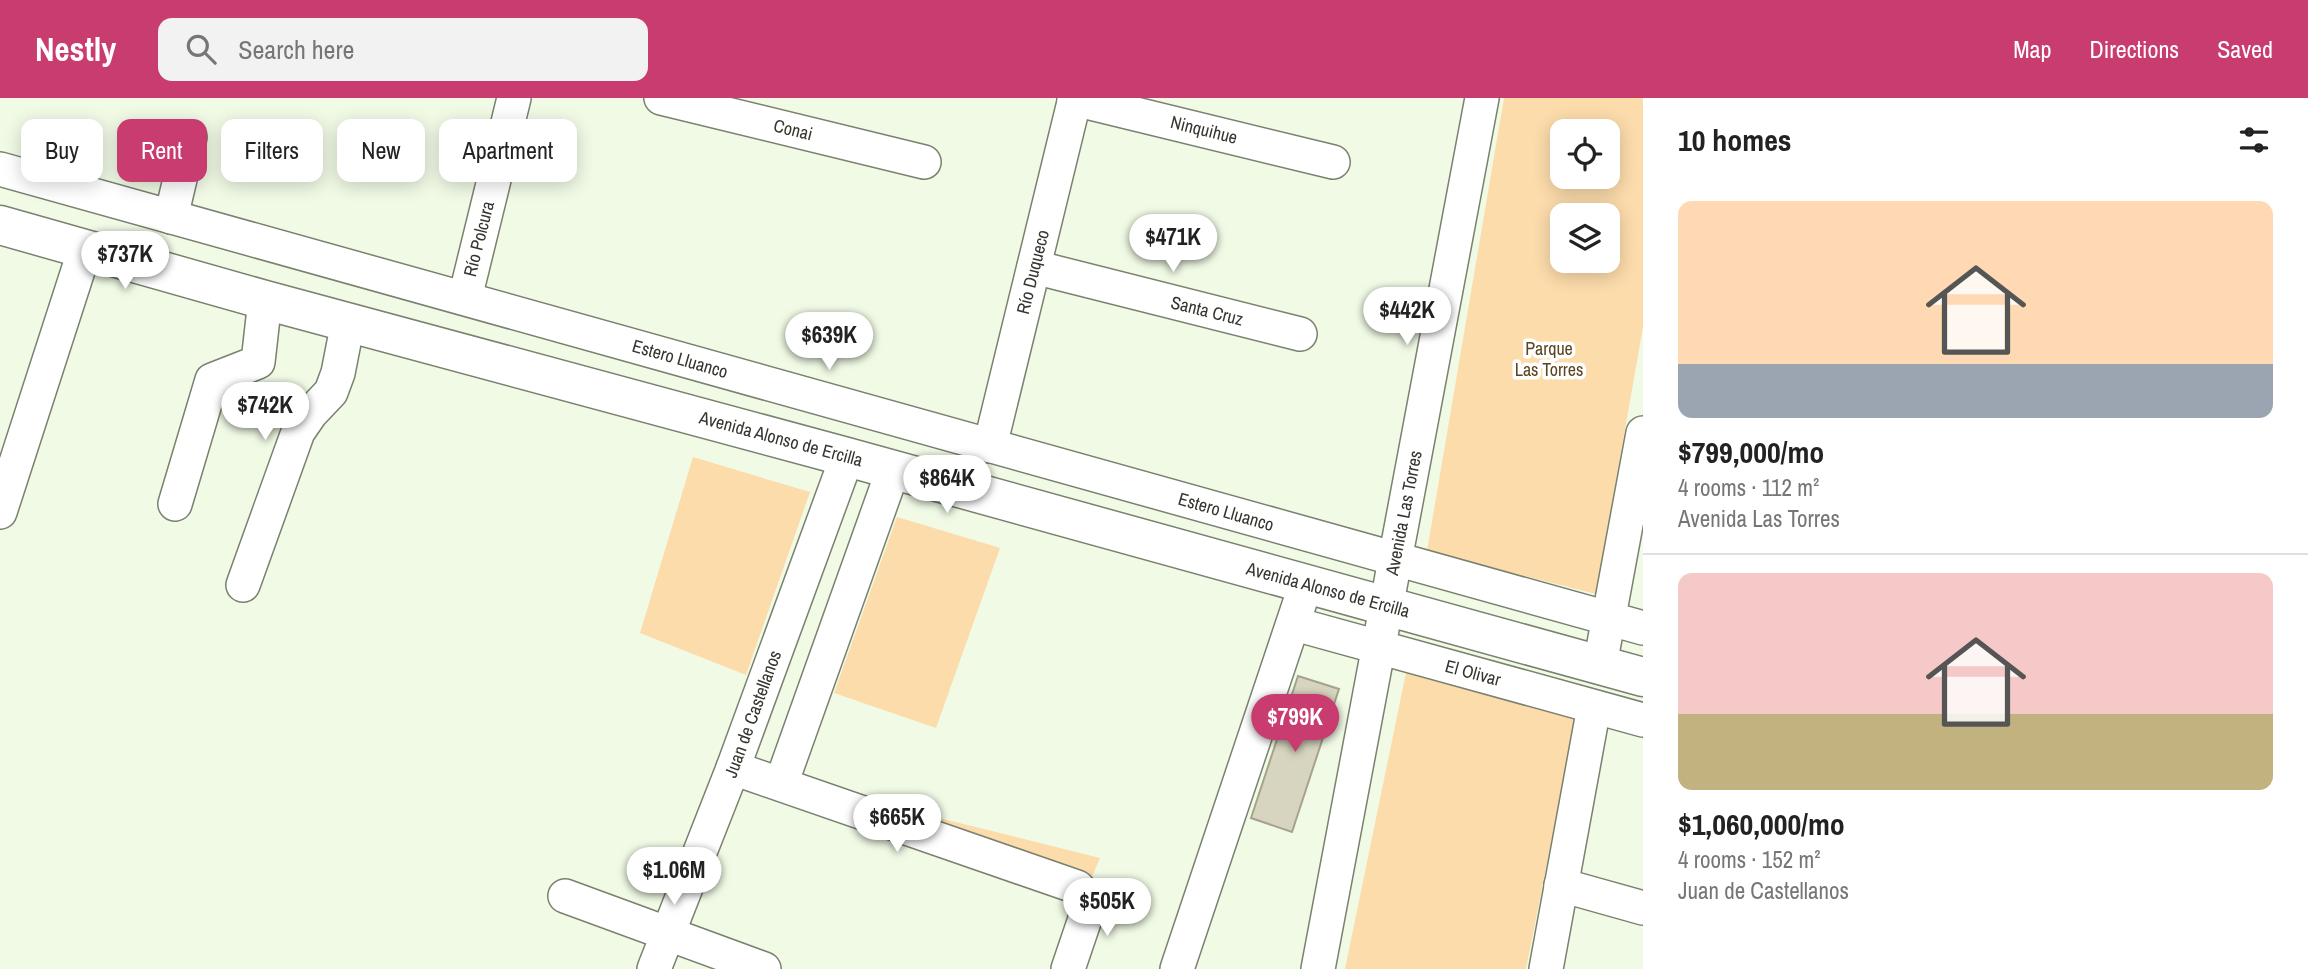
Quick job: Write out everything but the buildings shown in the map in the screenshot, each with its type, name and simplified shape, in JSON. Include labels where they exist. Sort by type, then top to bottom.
[{"type":"main road","name":"Avenida Alonso de Ercilla","points":[[0,225],[1643,677]]},
{"type":"street","name":"Río Polcura","points":[[465,298],[514,98]]},
{"type":"street","name":"Conai","points":[[661,98],[924,162]]},
{"type":"street","name":"Avenida Las Torres","points":[[1318,969],[1482,98]]},
{"type":"street","name":"Ninquihue","points":[[1074,99],[1334,162]]},
{"type":"street","name":"Río Duqueco","points":[[990,446],[1074,99]]},
{"type":"street","name":"Estero Lluanco","points":[[0,169],[1643,628]]},
{"type":"street","points":[[170,217],[179,182]]},
{"type":"street","points":[[0,512],[85,249]]},
{"type":"street","name":"Santa Cruz","points":[[1034,267],[1300,334]]},
{"type":"street","points":[[175,504],[212,380],[258,362],[265,300]]},
{"type":"street","points":[[243,584],[298,432],[331,392],[338,373],[348,322]]},
{"type":"street","points":[[1600,665],[1642,442]]},
{"type":"street","name":"Juan de Castellanos","points":[[654,969],[733,768],[848,457]]},
{"type":"street","points":[[780,784],[894,470]]},
{"type":"street","points":[[1177,969],[1306,584]]},
{"type":"street","name":"El Olivar","points":[[1302,626],[1643,720]]},
{"type":"street","points":[[1546,969],[1594,706]]},
{"type":"street","points":[[733,768],[1077,887],[1087,897],[1087,913],[1069,969]]},
{"type":"street","points":[[1561,885],[1643,908]]},
{"type":"street","points":[[565,896],[764,969]]},
{"type":"green space","name":"Parque Las Torres","points":[[1504,98],[1643,98],[1643,327],[1596,594],[1427,551]]},
{"type":"green space","points":[[693,457],[810,492],[746,675],[640,633]]},
{"type":"green space","points":[[897,517],[1000,548],[936,728],[834,693]]},
{"type":"green space","points":[[1407,668],[1576,717],[1526,969],[1345,969]]},
{"type":"green space","points":[[907,810],[1100,858],[1091,879]]}]
